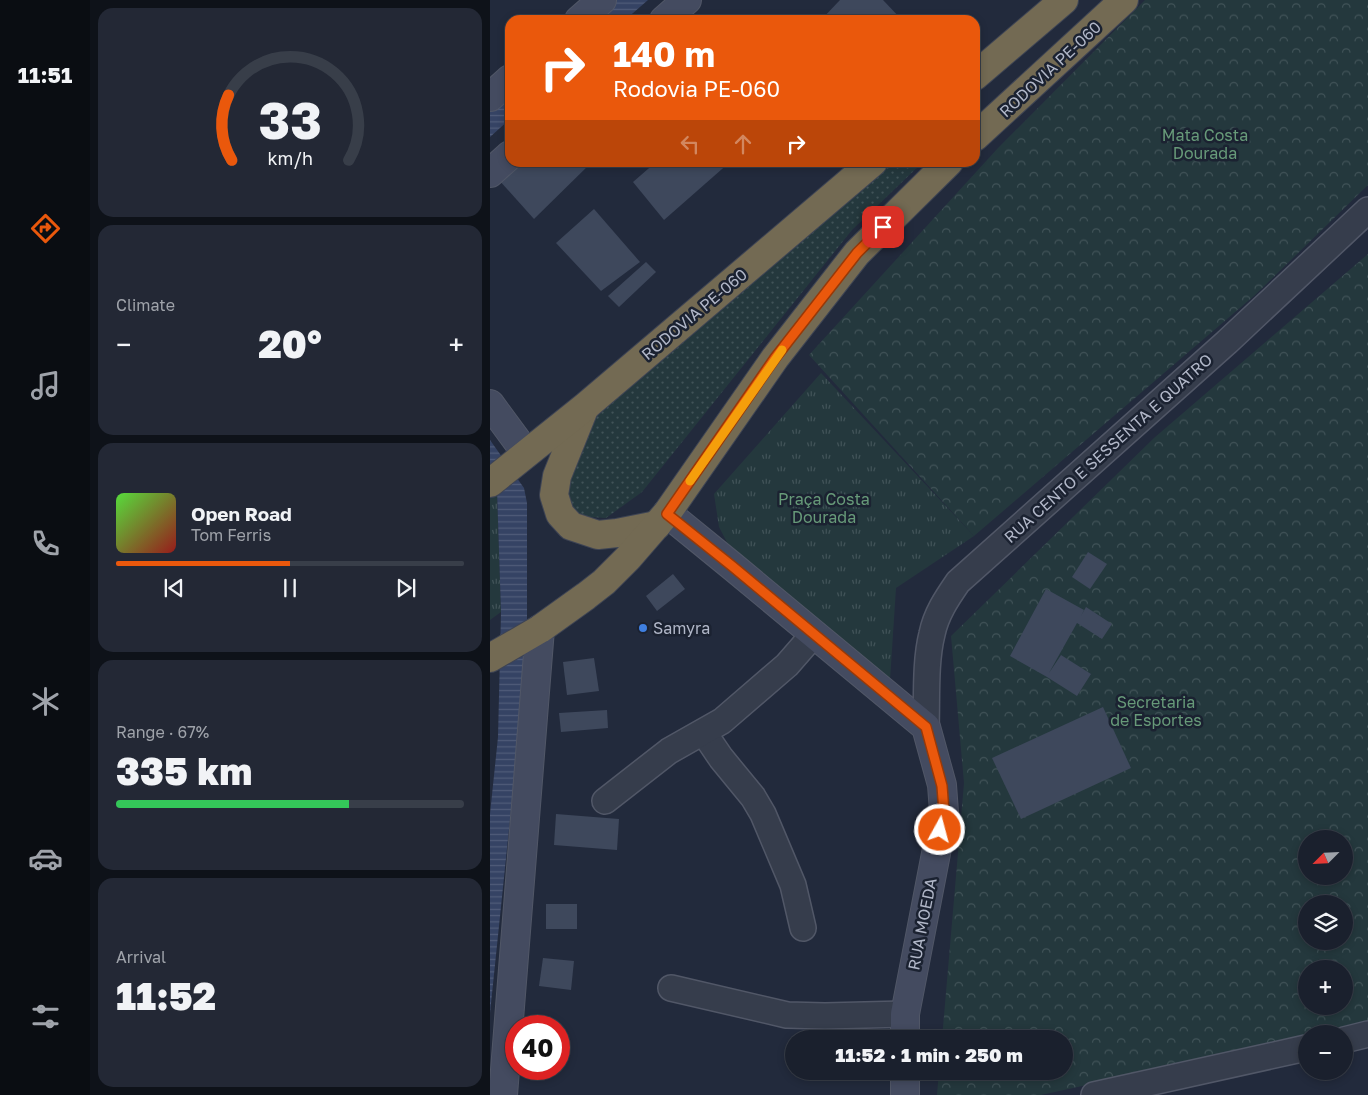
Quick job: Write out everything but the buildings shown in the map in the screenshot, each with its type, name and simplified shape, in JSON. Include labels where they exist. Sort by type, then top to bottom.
[{"type":"highway","points":[[980,72],[1064,0]]},
{"type":"highway","name":"RODOVIA PE-060","points":[[980,133],[1124,0]]},
{"type":"highway","name":"RODOVIA PE-060","points":[[490,483],[586,406],[867,167]]},
{"type":"highway","points":[[493,656],[535,632],[604,582],[662,519],[775,358],[857,253],[944,167]]},
{"type":"highway","points":[[586,406],[557,476],[554,495],[560,514],[571,526],[598,535],[617,533],[662,519]]},
{"type":"street","points":[[585,15],[602,0]]},
{"type":"street","points":[[670,15],[687,0]]},
{"type":"street","points":[[490,96],[505,83]]},
{"type":"street","points":[[490,173],[505,160]]},
{"type":"street","name":"RUA CENTO E SESSENTA E QUATRO","points":[[926,727],[928,666],[932,634],[942,605],[958,582],[1227,342],[1368,210]]},
{"type":"street","points":[[490,404],[519,458]]},
{"type":"street","points":[[662,519],[814,634],[926,727]]},
{"type":"street","points":[[503,1095],[535,632]]},
{"type":"street","points":[[605,801],[669,751],[704,733],[722,721],[786,665],[814,634]]},
{"type":"street","name":"RUA MOEDA","points":[[905,1026],[944,812],[942,786],[926,727]]},
{"type":"street","points":[[704,733],[721,758],[753,797],[763,814],[793,885],[804,928]]},
{"type":"street","points":[[672,988],[787,1015],[825,1016],[905,1026]]},
{"type":"street","points":[[1353,1038],[1368,1034]]},
{"type":"street","points":[[1094,1095],[1298,1050]]},
{"type":"street","points":[[905,1080],[906,1095]]},
{"type":"green space","name":"Mata Costa Dourada","points":[[1145,0],[1368,0],[1368,185],[1255,295],[974,536],[809,355],[998,148]]},
{"type":"green space","points":[[879,167],[918,167],[852,230],[642,492],[606,518],[575,516],[564,496],[596,409]]},
{"type":"green space","name":"Secretaria de Esportes","points":[[1368,254],[1368,1024],[1353,1027],[1353,1025],[1298,1025],[1298,1039],[1041,1095],[937,1095],[938,1080],[1073,1080],[1073,1030],[943,1030],[964,783],[951,636],[1154,438]]},
{"type":"green space","name":"Praça Costa Dourada","points":[[821,373],[974,536],[896,588],[890,680],[730,548],[719,527],[714,494]]},
{"type":"green space","points":[[497,490],[501,612],[490,620],[490,495]]},
{"type":"water","points":[[614,0],[648,0],[631,15],[597,15]]},
{"type":"water","points":[[505,94],[505,124],[490,137],[490,108]]},
{"type":"water","points":[[490,440],[524,488],[527,503],[527,655],[490,1013],[490,814],[498,737],[501,612],[497,490],[490,483]]},
{"type":"slow traffic","points":[[690,481],[782,350]]},
{"type":"place","name":"Samyra","points":[[643,628]]},
{"type":"route","points":[[883,227],[857,253],[775,358],[667,514],[926,727],[942,786],[944,812],[940,830]]}]
